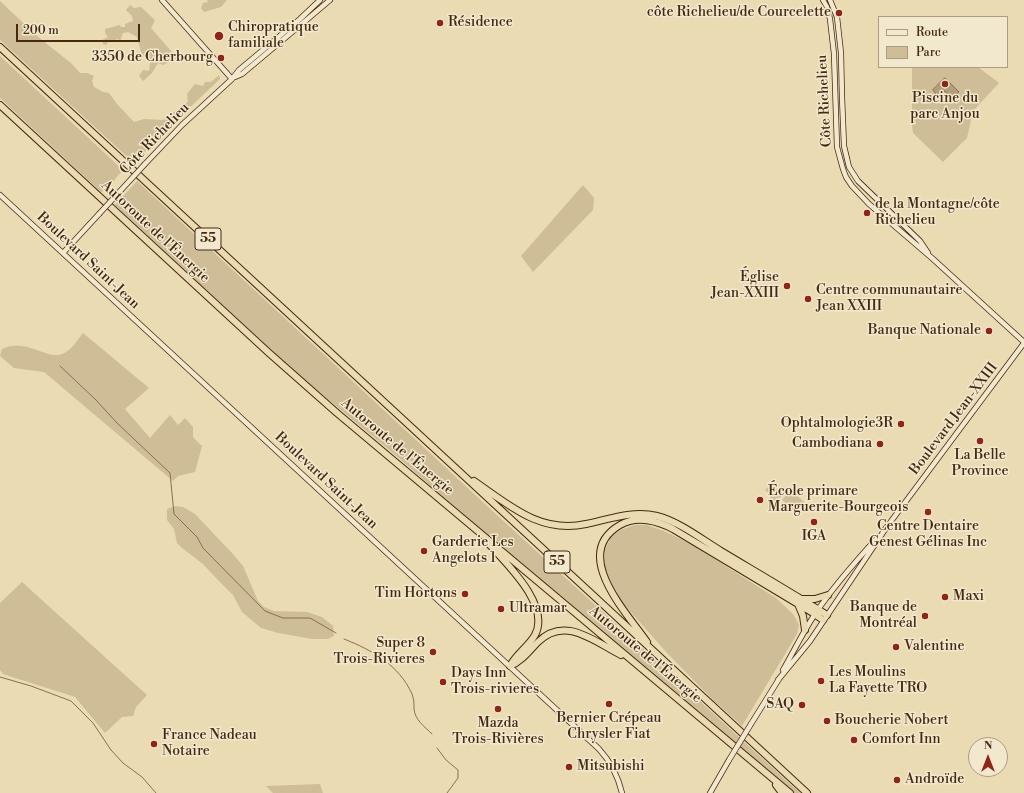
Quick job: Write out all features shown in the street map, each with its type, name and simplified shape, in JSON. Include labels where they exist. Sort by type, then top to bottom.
[{"type":"highway","name":"Autoroute de l'Énergie","points":[[0,47],[655,653]]},
{"type":"highway","name":"Autoroute de l'Énergie","points":[[0,105],[269,353],[337,413],[790,793]]},
{"type":"highway","points":[[458,471],[514,509],[547,524],[575,526],[622,515],[636,514],[650,515],[666,519],[690,532],[825,618]]},
{"type":"highway","points":[[655,653],[612,595],[602,572],[601,555],[605,541],[616,528],[629,521],[650,521],[669,527],[799,601],[828,596]]},
{"type":"highway","points":[[477,529],[521,581],[531,597],[537,612],[538,622],[535,635],[513,660],[510,666]]},
{"type":"highway","points":[[799,601],[805,630]]},
{"type":"highway","points":[[510,666],[517,664],[542,638],[559,630],[585,635],[632,660]]},
{"type":"highway","name":"55","points":[[655,653],[807,793]]},
{"type":"highway","points":[[767,774],[782,793]]},
{"type":"street","points":[[162,0],[232,79]]},
{"type":"street","name":"Côte Richelieu","points":[[63,253],[187,121],[232,79],[239,70],[300,19],[320,0]]},
{"type":"street","name":"Côte Richelieu","points":[[232,79],[248,69],[330,0]]},
{"type":"street","name":"Côte Richelieu","points":[[823,0],[827,7],[830,19],[834,54],[834,97],[837,147],[843,169],[852,186],[869,204],[933,259],[1024,342]]},
{"type":"street","name":"Côte Richelieu","points":[[830,0],[837,17],[841,54],[844,146],[849,167],[858,181],[920,241],[933,259]]},
{"type":"street","name":"Boulevard Saint-Jean","points":[[0,195],[510,666],[604,755],[617,775],[622,793]]},
{"type":"street","name":"Boulevard Jean-XXIII","points":[[778,680],[810,641],[886,528],[1024,342]]},
{"type":"street","name":"Boulevard Jean-XXIII","points":[[709,793],[778,680],[805,630],[817,612],[854,564],[886,528]]},
{"type":"green space","points":[[207,0],[227,0],[221,7],[204,12],[201,8],[203,3],[208,2]]},
{"type":"green space","points":[[0,1],[37,36],[72,64],[80,73],[87,73],[94,76],[92,81],[94,87],[103,92],[109,93],[134,122],[144,119],[163,120],[188,102],[187,94],[195,84],[203,86],[205,82],[211,82],[219,75],[220,79],[187,110],[135,164],[0,40]]},
{"type":"green space","points":[[130,5],[134,8],[141,7],[155,20],[151,28],[178,59],[175,60],[174,63],[169,62],[163,65],[158,63],[152,73],[143,81],[139,76],[143,70],[149,71],[150,63],[141,52],[137,37],[128,32],[123,33],[120,41],[118,39],[108,42],[106,45],[103,44],[102,40],[108,37],[105,33],[105,29],[120,25],[121,27],[125,27],[125,24],[133,21],[132,16],[126,10]]},
{"type":"green space","points":[[0,56],[123,170],[108,187],[101,192],[0,98]]},
{"type":"green space","points":[[912,68],[979,68],[999,83],[973,111],[967,138],[943,162],[913,133]]},
{"type":"green space","points":[[137,181],[486,505],[800,793],[795,793],[301,377],[115,205]]},
{"type":"green space","points":[[583,185],[594,198],[593,210],[533,272],[521,256]]},
{"type":"green space","points":[[83,333],[149,388],[125,409],[150,438],[170,415],[178,425],[185,418],[193,427],[193,437],[202,446],[195,472],[178,476],[173,481],[44,372],[14,368],[0,356],[2,349],[11,346],[29,347],[52,355],[59,355],[71,348]]},
{"type":"green space","points":[[771,485],[778,491],[781,497],[774,501],[770,500],[771,495],[765,490]]},
{"type":"green space","points":[[791,490],[805,503],[796,513],[782,500]]},
{"type":"green space","points":[[175,506],[183,507],[195,514],[232,553],[243,566],[258,601],[264,607],[274,611],[307,612],[322,617],[333,626],[334,636],[328,639],[312,639],[278,633],[261,628],[242,612],[233,595],[203,564],[177,543],[174,529],[167,520],[167,509]]},
{"type":"green space","points":[[635,525],[647,525],[664,531],[691,544],[776,598],[793,614],[799,625],[797,634],[742,726],[713,700],[668,654],[620,600],[608,578],[604,564],[605,550],[612,535]]},
{"type":"green space","points":[[22,582],[147,695],[136,707],[133,716],[122,717],[105,733],[75,697],[3,674],[0,670],[0,603]]},
{"type":"green space","points":[[320,784],[323,793],[273,793],[266,786]]},
{"type":"shaded area","name":"Piscine du parc Anjou","points":[[945,78],[959,92],[951,98],[945,91],[938,97],[933,90]]},
{"type":"waterway","points":[[60,366],[170,473],[174,514],[197,537],[203,548],[265,611],[283,618],[310,618],[336,633]]},
{"type":"waterway","points":[[344,639],[365,648],[384,660],[400,675],[412,694],[416,716],[420,723],[432,734]]},
{"type":"waterway","points":[[0,677],[31,686],[71,701],[93,723],[111,750],[123,763],[142,777],[156,793]]},
{"type":"waterway","points":[[437,748],[446,760],[458,770],[458,778],[447,793]]},
{"type":"place","name":"côte Richelieu/de Courcelette","points":[[839,13]]},
{"type":"place","name":"Résidence","points":[[440,23]]},
{"type":"place","name":"Chiropratique familiale","points":[[219,36]]},
{"type":"place","name":"3350 de Cherbourg","points":[[221,58]]},
{"type":"place","name":"Piscine du parc Anjou","points":[[945,84]]},
{"type":"place","name":"de la Montagne/côte Richelieu","points":[[867,213]]},
{"type":"place","name":"Église Jean-XXIII","points":[[787,286]]},
{"type":"place","name":"Centre communautaire Jean XXIII","points":[[808,299]]},
{"type":"place","name":"Banque Nationale","points":[[989,331]]},
{"type":"place","name":"Ophtalmologie3R","points":[[901,424]]},
{"type":"place","name":"La Belle Province","points":[[980,441]]},
{"type":"place","name":"Cambodiana","points":[[880,444]]},
{"type":"place","name":"École primare Marguerite-Bourgeois","points":[[760,500]]},
{"type":"place","name":"Centre Dentaire Genest Gélinas Inc","points":[[928,512]]},
{"type":"place","name":"IGA","points":[[814,522]]},
{"type":"place","name":"Garderie Les Angelots 1","points":[[424,551]]},
{"type":"place","name":"Tim Hortons","points":[[465,594]]},
{"type":"place","name":"Maxi","points":[[945,597]]},
{"type":"place","name":"Ultramar","points":[[501,609]]},
{"type":"place","name":"Banque de Montréal","points":[[925,616]]},
{"type":"place","name":"Valentine","points":[[896,647]]},
{"type":"place","name":"Super 8 Trois-Rivieres","points":[[433,652]]},
{"type":"place","name":"Les Moulins La Fayette TRO","points":[[821,681]]},
{"type":"place","name":"Days Inn Trois-rivieres","points":[[443,682]]},
{"type":"place","name":"Bernier Crépeau Chrysler Fiat","points":[[609,704]]},
{"type":"place","name":"SAQ","points":[[802,705]]},
{"type":"place","name":"Mazda Trois-Rivières","points":[[498,709]]},
{"type":"place","name":"Boucherie Nobert","points":[[827,721]]},
{"type":"place","name":"Comfort Inn","points":[[854,740]]},
{"type":"place","name":"France Nadeau Notaire","points":[[154,744]]},
{"type":"place","name":"Mitsubishi","points":[[569,767]]},
{"type":"place","name":"Androïde","points":[[897,780]]}]
